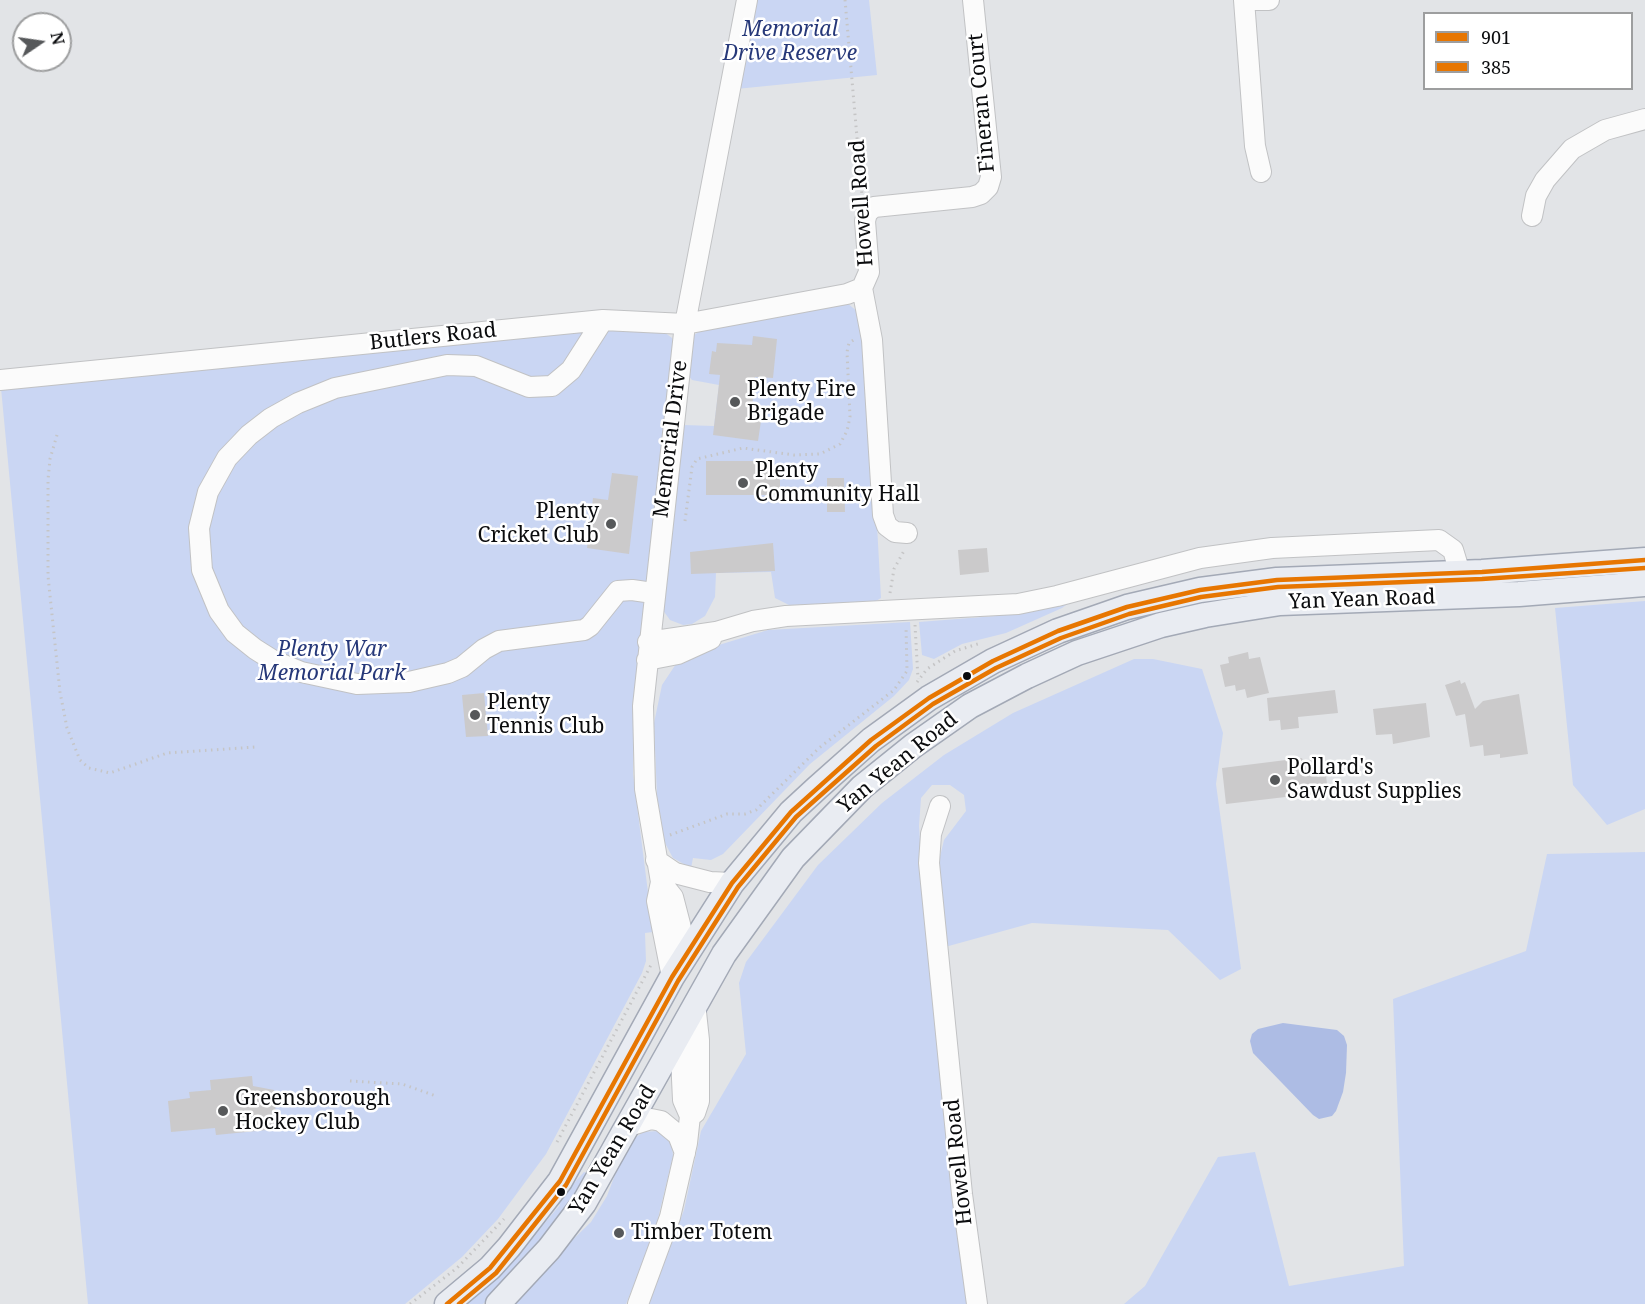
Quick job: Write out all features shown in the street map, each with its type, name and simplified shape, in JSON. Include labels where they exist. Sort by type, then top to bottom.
[{"type":"main road","name":"Yan Yean Road","points":[[447,1304],[490,1268],[560,1181],[687,951],[732,883],[791,812],[871,740],[929,698],[969,675],[1058,631],[1145,603],[1239,584],[1277,579],[1460,573],[1645,560]]},
{"type":"main road","name":"Yan Yean Road","points":[[498,1304],[568,1225],[603,1174],[680,1036],[695,1003],[749,916],[793,858],[862,787],[939,726],[1001,689],[1052,664],[1161,625],[1240,608],[1318,601],[1519,594],[1645,584]]},
{"type":"main road","points":[[687,951],[695,1003]]},
{"type":"main road","name":"Memorial Drive","points":[[672,977],[680,1036]]},
{"type":"street","name":"Memorial Drive","points":[[672,977],[657,901],[661,882],[645,789],[642,730],[647,651],[685,324],[747,0]]},
{"type":"street","name":"Fineran Court","points":[[867,213],[881,206],[972,197],[981,194],[988,187],[991,177],[973,0]]},
{"type":"street","points":[[1244,0],[1255,146],[1261,172]]},
{"type":"street","points":[[1252,0],[1269,0]]},
{"type":"street","points":[[1532,216],[1536,196],[1545,180],[1572,149],[1605,130],[1645,119]]},
{"type":"street","name":"Howell Road","points":[[867,213],[865,221],[869,272],[862,288],[873,340],[883,515],[888,526],[895,532],[907,533]]},
{"type":"street","name":"Butlers Road","points":[[0,380],[603,320],[685,324],[847,294],[862,288]]},
{"type":"street","points":[[603,320],[571,370],[552,386],[529,387],[476,366],[447,365],[335,388],[278,414],[259,426],[236,448],[213,482],[199,528],[202,570],[219,611],[236,633],[255,649],[274,662],[301,672],[357,684],[401,683],[448,673],[462,667],[484,649],[499,641],[584,630],[590,626],[618,591],[653,593]]},
{"type":"street","name":"Yan Yean Road","points":[[647,651],[669,656],[704,643],[716,632],[769,618],[987,606],[1038,600],[1152,568],[1243,550],[1439,540],[1453,550],[1460,573]]},
{"type":"street","name":"Howell Road","points":[[940,806],[931,834],[929,863],[962,1194],[977,1304]]},
{"type":"street","points":[[656,860],[675,873],[710,882],[732,883]]},
{"type":"street","name":"Memorial Drive","points":[[661,882],[673,897],[687,951]]},
{"type":"street","points":[[690,1116],[694,1113],[699,1101],[699,1040],[695,1003]]},
{"type":"street","points":[[638,1304],[670,1216],[685,1153],[690,1116],[683,1100],[680,1036]]},
{"type":"street","points":[[629,1126],[651,1119],[661,1121],[678,1135],[685,1153]]},
{"type":"path","name":"Howell Road","points":[[845,0],[861,190],[867,213]]},
{"type":"path","points":[[685,521],[692,467],[702,457],[748,448],[794,455],[820,454],[840,444],[847,432],[850,417],[847,352]]},
{"type":"path","points":[[57,435],[50,459],[48,480],[48,576],[60,692],[67,728],[80,760],[98,772],[110,773],[167,753],[256,747]]},
{"type":"path","points":[[907,533],[905,550],[898,559],[890,582],[903,610],[918,680]]},
{"type":"path","points":[[652,838],[682,832],[726,814],[745,814],[756,810],[825,742],[894,690],[903,679],[908,664],[903,610]]},
{"type":"path","points":[[554,1147],[648,974],[652,959],[665,940]]},
{"type":"path","points":[[350,1081],[402,1084],[436,1096]]},
{"type":"path","points":[[410,1304],[457,1268],[505,1217]]},
{"type":"green space","name":"Memorial Drive Reserve","points":[[755,0],[869,0],[877,75],[736,89]]},
{"type":"green space","points":[[847,303],[858,312],[869,379],[881,598],[874,602],[789,605],[775,598],[771,572],[716,573],[715,597],[705,616],[692,624],[683,625],[670,620],[662,609],[683,425],[714,426],[719,385],[692,380],[688,375],[694,335],[702,330]]},
{"type":"green space","name":"Plenty War Memorial Park","points":[[610,329],[664,332],[672,338],[675,349],[633,721],[633,774],[653,932],[645,933],[646,961],[642,973],[546,1154],[498,1219],[462,1257],[405,1304],[88,1304],[1,388],[342,353]]},
{"type":"green space","points":[[1645,601],[1645,809],[1607,825],[1573,785],[1555,608]]},
{"type":"green space","points":[[1070,602],[1062,608],[1006,633],[962,644],[934,659],[922,655],[919,622],[996,616]]},
{"type":"green space","points":[[910,622],[913,669],[909,680],[894,696],[810,764],[723,854],[711,860],[693,858],[691,868],[673,858],[665,843],[657,796],[654,723],[662,685],[676,664],[699,651],[768,630]]},
{"type":"green space","points":[[1134,659],[1153,659],[1202,669],[1223,733],[1216,784],[1241,969],[1220,980],[1168,930],[1032,923],[945,947],[937,869],[944,840],[966,811],[964,795],[950,785],[932,785],[921,798],[919,826],[923,884],[968,1304],[648,1304],[684,1210],[701,1131],[746,1054],[739,983],[746,962],[818,865],[882,803],[944,755],[1013,713]]},
{"type":"green space","points":[[1645,852],[1645,1304],[1124,1304],[1145,1286],[1218,1157],[1255,1152],[1289,1286],[1404,1266],[1393,999],[1526,951],[1547,854]]},
{"type":"green space","points":[[658,1131],[664,1134],[672,1144],[673,1156],[653,1239],[626,1304],[515,1304],[561,1256],[559,1253],[591,1222],[607,1196],[622,1156],[631,1141],[643,1132]]},
{"type":"green space","points":[[584,1172],[590,1175],[567,1210],[501,1288],[483,1304],[466,1304],[518,1254],[560,1205],[557,1202]]},
{"type":"shaded area","points":[[1283,1023],[1337,1030],[1344,1036],[1347,1045],[1346,1073],[1343,1092],[1332,1116],[1319,1119],[1313,1115],[1253,1053],[1250,1041],[1252,1034],[1258,1029]]},
{"type":"building","name":"Plenty Fire Brigade","points":[[753,336],[777,339],[773,378],[755,377],[751,419],[761,421],[758,441],[713,435],[720,375],[709,374],[712,351],[716,352],[717,343],[752,345]]},
{"type":"building","name":"Plenty Community Hall","points":[[706,461],[763,461],[763,470],[780,471],[780,495],[706,495]]},
{"type":"building","name":"Plenty Cricket Club","points":[[612,473],[638,476],[629,554],[587,548],[593,498],[608,500]]},
{"type":"building","points":[[827,478],[844,478],[845,512],[827,512]]},
{"type":"building","points":[[773,543],[775,571],[691,574],[690,552]]},
{"type":"building","points":[[987,548],[989,572],[960,575],[958,550]]},
{"type":"building","points":[[1248,652],[1249,659],[1260,657],[1269,693],[1247,698],[1245,689],[1236,691],[1235,685],[1225,687],[1220,665],[1229,663],[1228,657]]},
{"type":"building","points":[[1460,680],[1461,684],[1465,682],[1475,709],[1483,701],[1519,694],[1528,754],[1500,758],[1500,754],[1484,756],[1483,745],[1470,747],[1465,714],[1456,716],[1445,685]]},
{"type":"building","points":[[1335,690],[1338,713],[1298,717],[1299,728],[1281,730],[1280,720],[1269,721],[1267,698]]},
{"type":"building","name":"Plenty Tennis Club","points":[[484,693],[488,736],[466,737],[462,695]]},
{"type":"building","points":[[1426,703],[1430,737],[1393,744],[1392,734],[1376,735],[1373,709]]},
{"type":"building","name":"Pollard's Sawdust Supplies","points":[[1302,758],[1303,761],[1324,759],[1328,792],[1226,804],[1222,768]]},
{"type":"building","name":"Greensborough Hockey Club","points":[[252,1076],[253,1086],[274,1090],[277,1129],[216,1135],[215,1128],[171,1132],[168,1101],[190,1098],[189,1092],[211,1090],[210,1080]]},
{"type":"transit line","name":"901","points":[[447,1304],[490,1268],[560,1181],[672,977],[732,883],[791,812],[871,740],[929,698],[993,661],[1058,631],[1127,607],[1200,590],[1277,580],[1482,572],[1645,560]]},
{"type":"transit line","name":"385","points":[[459,1304],[496,1273],[566,1185],[678,981],[738,887],[796,817],[876,746],[933,704],[996,668],[1061,638],[1129,614],[1201,597],[1278,587],[1482,579],[1645,568]]},
{"type":"place","name":"Plenty Fire Brigade","points":[[735,402]]},
{"type":"place","name":"Plenty Community Hall","points":[[743,483]]},
{"type":"place","name":"Plenty Cricket Club","points":[[611,524]]},
{"type":"place","name":"Plenty Tennis Club","points":[[475,715]]},
{"type":"place","name":"Pollard's Sawdust Supplies","points":[[1275,780]]},
{"type":"place","name":"Greensborough Hockey Club","points":[[223,1111]]},
{"type":"place","name":"Timber Totem","points":[[619,1233]]}]
